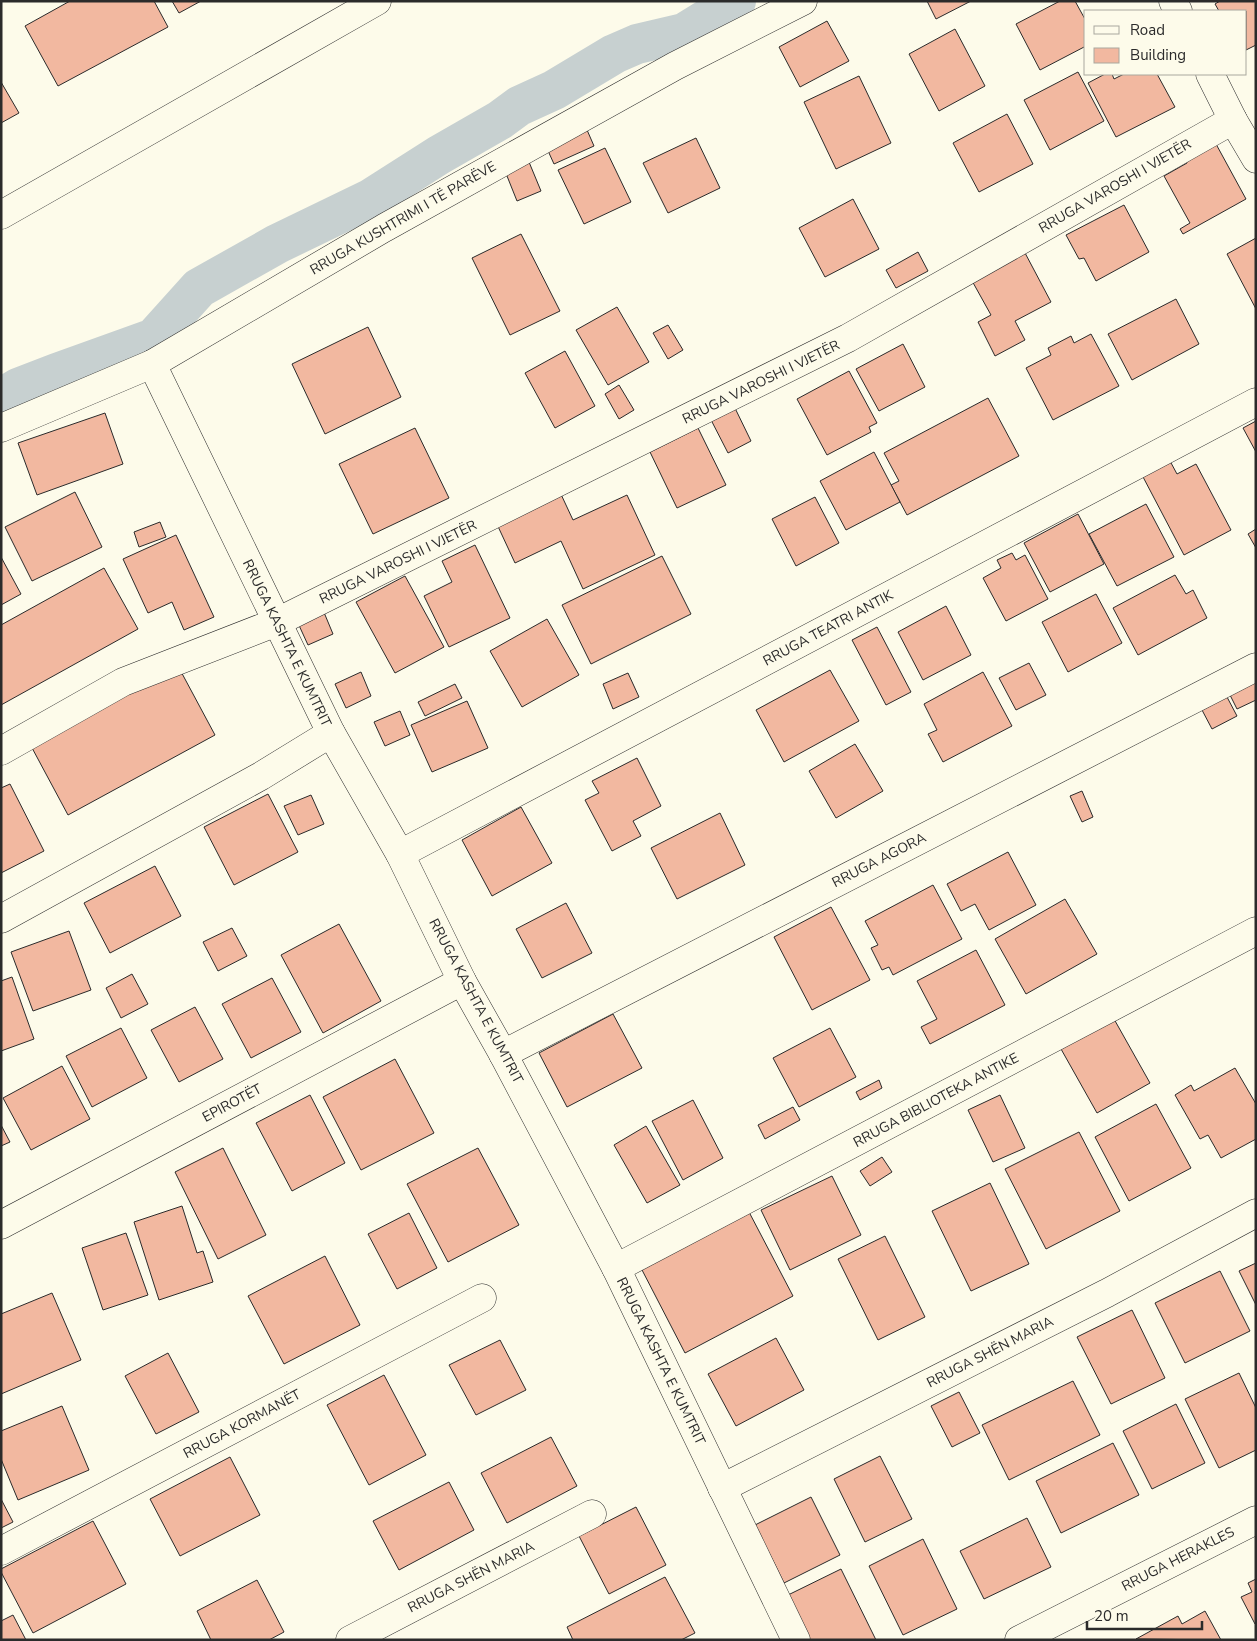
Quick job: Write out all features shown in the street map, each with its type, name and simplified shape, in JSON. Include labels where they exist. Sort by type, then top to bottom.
[{"type":"street","points":[[1,215],[376,1]]},
{"type":"street","name":"RRUGA KUSHTRIMI I TË PARËVE","points":[[1,428],[152,364],[392,223],[675,66],[803,1]]},
{"type":"street","points":[[1210,75],[1233,120],[1254,153]]},
{"type":"street","name":"RRUGA VAROSHI I VJETËR","points":[[1,751],[124,682],[277,622],[848,338],[1233,120]]},
{"type":"street","name":"RRUGA KASHTA E KUMTRIT","points":[[152,364],[330,733],[400,854],[462,981],[503,1054],[616,1268],[796,1640]]},
{"type":"street","name":"RRUGA TEATRI ANTIK","points":[[400,854],[1256,402]]},
{"type":"street","name":"RRUGA AGORA","points":[[503,1054],[1256,667]]},
{"type":"street","points":[[1,919],[261,776],[330,733]]},
{"type":"street","name":"RRUGA BIBLIOTEKA ANTIKE","points":[[616,1268],[1256,931]]},
{"type":"street","name":"EPIROTËT","points":[[1,1225],[462,981]]},
{"type":"street","name":"RRUGA SHËN MARIA","points":[[722,1488],[1107,1293],[1256,1213]]},
{"type":"street","name":"RRUGA KORMANËT","points":[[1,1551],[482,1298]]},
{"type":"street","name":"RRUGA SHËN MARIA","points":[[350,1640],[592,1514]]},
{"type":"street","name":"RRUGA HERAKLES","points":[[1019,1640],[1256,1520]]},
{"type":"building","points":[[70,1],[154,1],[168,27],[58,86],[25,26]]},
{"type":"building","points":[[172,1],[201,1],[179,13]]},
{"type":"building","points":[[927,1],[971,1],[936,19]]},
{"type":"building","points":[[1060,1],[1075,1],[1084,17],[1084,47],[1040,70],[1016,24]]},
{"type":"building","points":[[1220,1],[1256,1],[1256,45],[1247,50],[1247,10],[1218,10],[1215,4]]},
{"type":"building","points":[[827,21],[849,61],[800,87],[779,47]]},
{"type":"building","points":[[955,29],[985,86],[939,111],[909,54]]},
{"type":"building","points":[[1078,72],[1104,121],[1050,150],[1024,100]]},
{"type":"building","points":[[1103,75],[1112,75],[1114,79],[1122,75],[1158,75],[1175,107],[1116,137],[1088,83]]},
{"type":"building","points":[[859,76],[891,143],[836,169],[804,102]]},
{"type":"building","points":[[1,82],[19,113],[1,123]]},
{"type":"building","points":[[1007,114],[1033,164],[979,192],[953,143]]},
{"type":"building","points":[[584,123],[594,146],[554,164],[544,142]]},
{"type":"building","points":[[696,138],[720,188],[668,213],[643,163]]},
{"type":"building","points":[[1216,144],[1246,199],[1183,234],[1180,229],[1190,223],[1164,176],[1187,163],[1186,160]]},
{"type":"building","points":[[605,148],[631,202],[584,224],[558,170]]},
{"type":"building","points":[[529,162],[541,191],[517,201],[505,171]]},
{"type":"building","points":[[853,199],[879,249],[825,277],[799,228]]},
{"type":"building","points":[[1124,205],[1149,252],[1096,281],[1084,258],[1079,259],[1066,235]]},
{"type":"building","points":[[521,234],[560,311],[510,335],[472,258]]},
{"type":"building","points":[[1256,238],[1256,309],[1227,254]]},
{"type":"building","points":[[1024,251],[1051,302],[1015,321],[1025,340],[995,356],[978,322],[991,315],[971,279]]},
{"type":"building","points":[[918,252],[928,271],[896,288],[886,270]]},
{"type":"building","points":[[1176,299],[1199,344],[1132,380],[1108,334]]},
{"type":"building","points":[[617,307],[649,362],[608,385],[576,330]]},
{"type":"building","points":[[668,325],[683,350],[668,359],[653,333]]},
{"type":"building","points":[[368,327],[401,397],[325,434],[292,364]]},
{"type":"building","points":[[1091,334],[1119,386],[1053,420],[1026,368],[1051,355],[1048,348],[1071,336],[1074,343]]},
{"type":"building","points":[[903,344],[925,387],[879,411],[856,369]]},
{"type":"building","points":[[565,351],[595,406],[555,428],[525,373]]},
{"type":"building","points":[[849,371],[877,423],[869,427],[871,432],[827,455],[797,399]]},
{"type":"building","points":[[619,385],[634,410],[619,419],[605,394]]},
{"type":"building","points":[[988,398],[1019,456],[907,515],[891,485],[899,481],[884,453]]},
{"type":"building","points":[[733,404],[751,441],[728,453],[709,416]]},
{"type":"building","points":[[105,413],[123,464],[37,495],[18,443]]},
{"type":"building","points":[[1256,421],[1256,452],[1243,428]]},
{"type":"building","points":[[415,428],[449,498],[373,534],[339,464]]},
{"type":"building","points":[[698,428],[726,485],[677,508],[650,452]]},
{"type":"building","points":[[874,452],[900,502],[846,530],[820,481]]},
{"type":"building","points":[[1170,461],[1177,474],[1196,464],[1231,530],[1184,555],[1142,475]]},
{"type":"building","points":[[559,490],[573,520],[627,495],[655,555],[583,589],[561,541],[515,563],[495,520]]},
{"type":"building","points":[[75,492],[102,547],[32,581],[5,527]]},
{"type":"building","points":[[815,497],[839,543],[796,566],[772,519]]},
{"type":"building","points":[[1146,504],[1174,557],[1117,586],[1089,534]]},
{"type":"building","points":[[1078,514],[1104,564],[1050,592],[1024,543]]},
{"type":"building","points":[[160,522],[166,537],[139,547],[134,532]]},
{"type":"building","points":[[1256,529],[1256,548],[1248,534]]},
{"type":"building","points":[[176,535],[214,617],[184,630],[172,602],[148,613],[123,559]]},
{"type":"building","points":[[475,545],[510,618],[449,647],[424,596],[452,582],[442,561]]},
{"type":"building","points":[[1012,553],[1016,560],[1025,555],[1048,599],[1006,621],[983,578],[1001,568],[997,560]]},
{"type":"building","points":[[662,556],[691,614],[591,664],[562,605]]},
{"type":"building","points":[[1,557],[21,594],[1,605]]},
{"type":"building","points":[[104,568],[138,629],[1,705],[1,625]]},
{"type":"building","points":[[1175,575],[1186,594],[1193,590],[1207,618],[1138,655],[1113,608]]},
{"type":"building","points":[[405,576],[444,647],[395,673],[356,602]]},
{"type":"building","points":[[1096,594],[1122,643],[1068,672],[1042,622]]},
{"type":"building","points":[[946,606],[971,655],[923,680],[898,632]]},
{"type":"building","points":[[323,610],[333,634],[308,645],[297,621]]},
{"type":"building","points":[[547,619],[579,675],[522,707],[490,651]]},
{"type":"building","points":[[877,627],[911,692],[886,705],[852,640]]},
{"type":"building","points":[[1029,663],[1046,695],[1016,710],[999,678]]},
{"type":"building","points":[[178,666],[215,735],[68,815],[31,746]]},
{"type":"building","points":[[830,670],[859,721],[784,762],[756,710]]},
{"type":"building","points":[[361,672],[371,696],[346,708],[335,684]]},
{"type":"building","points":[[983,672],[1012,726],[943,762],[928,734],[937,730],[924,704]]},
{"type":"building","points":[[628,673],[639,697],[613,709],[603,684]]},
{"type":"building","points":[[1256,681],[1256,700],[1237,709],[1230,695]]},
{"type":"building","points":[[455,684],[462,698],[425,716],[418,702]]},
{"type":"building","points":[[1227,697],[1237,716],[1212,729],[1202,710]]},
{"type":"building","points":[[467,701],[488,748],[432,772],[411,725]]},
{"type":"building","points":[[400,711],[410,735],[385,746],[374,722]]},
{"type":"building","points":[[855,744],[883,791],[836,818],[809,771]]},
{"type":"building","points":[[637,758],[661,806],[633,821],[641,836],[612,851],[585,800],[599,793],[592,781]]},
{"type":"building","points":[[10,784],[44,851],[1,873],[1,788]]},
{"type":"building","points":[[1082,791],[1093,817],[1082,822],[1070,796]]},
{"type":"building","points":[[268,794],[298,852],[234,885],[204,827]]},
{"type":"building","points":[[311,795],[324,824],[298,835],[284,806]]},
{"type":"building","points":[[521,807],[552,863],[492,896],[462,840]]},
{"type":"building","points":[[720,813],[745,865],[677,899],[651,848]]},
{"type":"building","points":[[1008,852],[1036,905],[989,930],[975,904],[961,911],[947,884]]},
{"type":"building","points":[[155,866],[181,916],[110,953],[84,903]]},
{"type":"building","points":[[933,885],[962,939],[893,975],[889,967],[882,970],[871,948],[878,945],[865,921]]},
{"type":"building","points":[[1065,899],[1097,954],[1026,994],[995,939]]},
{"type":"building","points":[[566,903],[592,953],[542,978],[516,929]]},
{"type":"building","points":[[831,907],[870,980],[812,1010],[774,937]]},
{"type":"building","points":[[339,924],[381,1001],[323,1033],[281,955]]},
{"type":"building","points":[[232,928],[247,956],[218,971],[203,942]]},
{"type":"building","points":[[69,931],[91,990],[33,1011],[11,952]]},
{"type":"building","points":[[976,950],[1005,1005],[930,1044],[921,1027],[937,1019],[917,981]]},
{"type":"building","points":[[132,974],[148,1004],[121,1018],[106,988]]},
{"type":"building","points":[[12,977],[34,1039],[1,1051],[1,981]]},
{"type":"building","points":[[272,978],[301,1032],[251,1058],[222,1004]]},
{"type":"building","points":[[195,1007],[223,1059],[179,1082],[151,1030]]},
{"type":"building","points":[[613,1014],[642,1068],[567,1107],[539,1053]]},
{"type":"building","points":[[1114,1019],[1150,1083],[1097,1113],[1061,1049]]},
{"type":"building","points":[[121,1028],[147,1078],[92,1107],[66,1056]]},
{"type":"building","points":[[830,1028],[856,1077],[799,1107],[773,1058]]},
{"type":"building","points":[[395,1059],[434,1133],[361,1170],[323,1097]]},
{"type":"building","points":[[62,1066],[90,1119],[31,1150],[3,1098]]},
{"type":"building","points":[[1235,1068],[1256,1104],[1256,1139],[1221,1158],[1208,1135],[1200,1139],[1175,1095],[1191,1085],[1194,1091]]},
{"type":"building","points":[[879,1080],[882,1088],[860,1100],[856,1092]]},
{"type":"building","points":[[310,1095],[345,1163],[292,1191],[256,1123]]},
{"type":"building","points":[[1000,1095],[1025,1148],[993,1162],[968,1110]]},
{"type":"building","points":[[693,1100],[723,1158],[683,1180],[652,1121]]},
{"type":"building","points":[[1156,1104],[1191,1168],[1129,1201],[1095,1137]]},
{"type":"building","points":[[793,1107],[800,1120],[765,1139],[758,1125]]},
{"type":"building","points":[[1,1125],[10,1142],[1,1146]]},
{"type":"building","points":[[646,1126],[680,1185],[647,1203],[614,1145]]},
{"type":"building","points":[[1079,1132],[1120,1211],[1046,1249],[1005,1169]]},
{"type":"building","points":[[223,1148],[266,1235],[218,1259],[175,1172]]},
{"type":"building","points":[[478,1148],[519,1225],[448,1262],[407,1184]]},
{"type":"building","points":[[882,1157],[892,1172],[870,1186],[860,1171]]},
{"type":"building","points":[[832,1176],[861,1235],[790,1270],[761,1210]]},
{"type":"building","points":[[990,1183],[1029,1264],[971,1291],[932,1211]]},
{"type":"building","points":[[182,1206],[197,1253],[203,1251],[213,1282],[159,1300],[134,1222]]},
{"type":"building","points":[[749,1212],[793,1296],[685,1353],[641,1268]]},
{"type":"building","points":[[409,1213],[437,1268],[397,1289],[368,1234]]},
{"type":"building","points":[[126,1233],[148,1295],[103,1310],[82,1248]]},
{"type":"building","points":[[885,1236],[925,1317],[878,1340],[838,1259]]},
{"type":"building","points":[[325,1256],[360,1325],[284,1364],[248,1296]]},
{"type":"building","points":[[1256,1263],[1256,1305],[1239,1271]]},
{"type":"building","points":[[1220,1271],[1250,1331],[1185,1363],[1155,1303]]},
{"type":"building","points":[[52,1293],[81,1360],[1,1394],[1,1314]]},
{"type":"building","points":[[1132,1310],[1165,1378],[1111,1404],[1077,1337]]},
{"type":"building","points":[[776,1338],[804,1390],[736,1426],[708,1374]]},
{"type":"building","points":[[500,1340],[526,1390],[476,1415],[449,1365]]},
{"type":"building","points":[[168,1353],[199,1412],[156,1434],[125,1376]]},
{"type":"building","points":[[1239,1373],[1256,1408],[1256,1450],[1219,1468],[1185,1399]]},
{"type":"building","points":[[384,1375],[426,1455],[369,1485],[327,1405]]},
{"type":"building","points":[[1073,1381],[1100,1435],[1009,1480],[982,1425]]},
{"type":"building","points":[[959,1392],[980,1433],[952,1447],[931,1406]]},
{"type":"building","points":[[1176,1404],[1205,1463],[1152,1489],[1123,1431]]},
{"type":"building","points":[[62,1406],[89,1470],[18,1500],[1,1459],[1,1431]]},
{"type":"building","points":[[551,1437],[577,1486],[507,1523],[481,1473]]},
{"type":"building","points":[[1113,1443],[1139,1495],[1061,1533],[1036,1481]]},
{"type":"building","points":[[880,1456],[912,1519],[865,1542],[834,1479]]},
{"type":"building","points":[[230,1457],[260,1515],[180,1556],[150,1499]]},
{"type":"building","points":[[449,1482],[474,1530],[399,1570],[373,1521]]},
{"type":"building","points":[[811,1497],[840,1555],[784,1583],[755,1525]]},
{"type":"building","points":[[1,1499],[13,1522],[1,1528]]},
{"type":"building","points":[[636,1507],[666,1565],[609,1594],[579,1536]]},
{"type":"building","points":[[1027,1518],[1051,1567],[984,1599],[960,1551]]},
{"type":"building","points":[[93,1521],[126,1584],[33,1633],[1,1569]]},
{"type":"building","points":[[923,1539],[957,1609],[903,1635],[869,1566]]},
{"type":"building","points":[[841,1569],[876,1640],[807,1640],[786,1596]]},
{"type":"building","points":[[665,1577],[695,1633],[681,1640],[573,1640],[567,1627]]},
{"type":"building","points":[[1256,1579],[1255,1624],[1241,1597],[1252,1592],[1248,1583]]},
{"type":"building","points":[[257,1580],[284,1632],[269,1640],[211,1640],[197,1611]]},
{"type":"building","points":[[1205,1611],[1221,1640],[1136,1639],[1178,1616],[1182,1624]]},
{"type":"building","points":[[13,1615],[26,1640],[1,1640],[1,1621]]},
{"type":"waterway","points":[[1,398],[18,388],[154,338],[199,288],[277,244],[370,199],[439,155],[500,120],[519,106],[554,90],[614,54],[637,44],[684,33],[736,1]]}]
